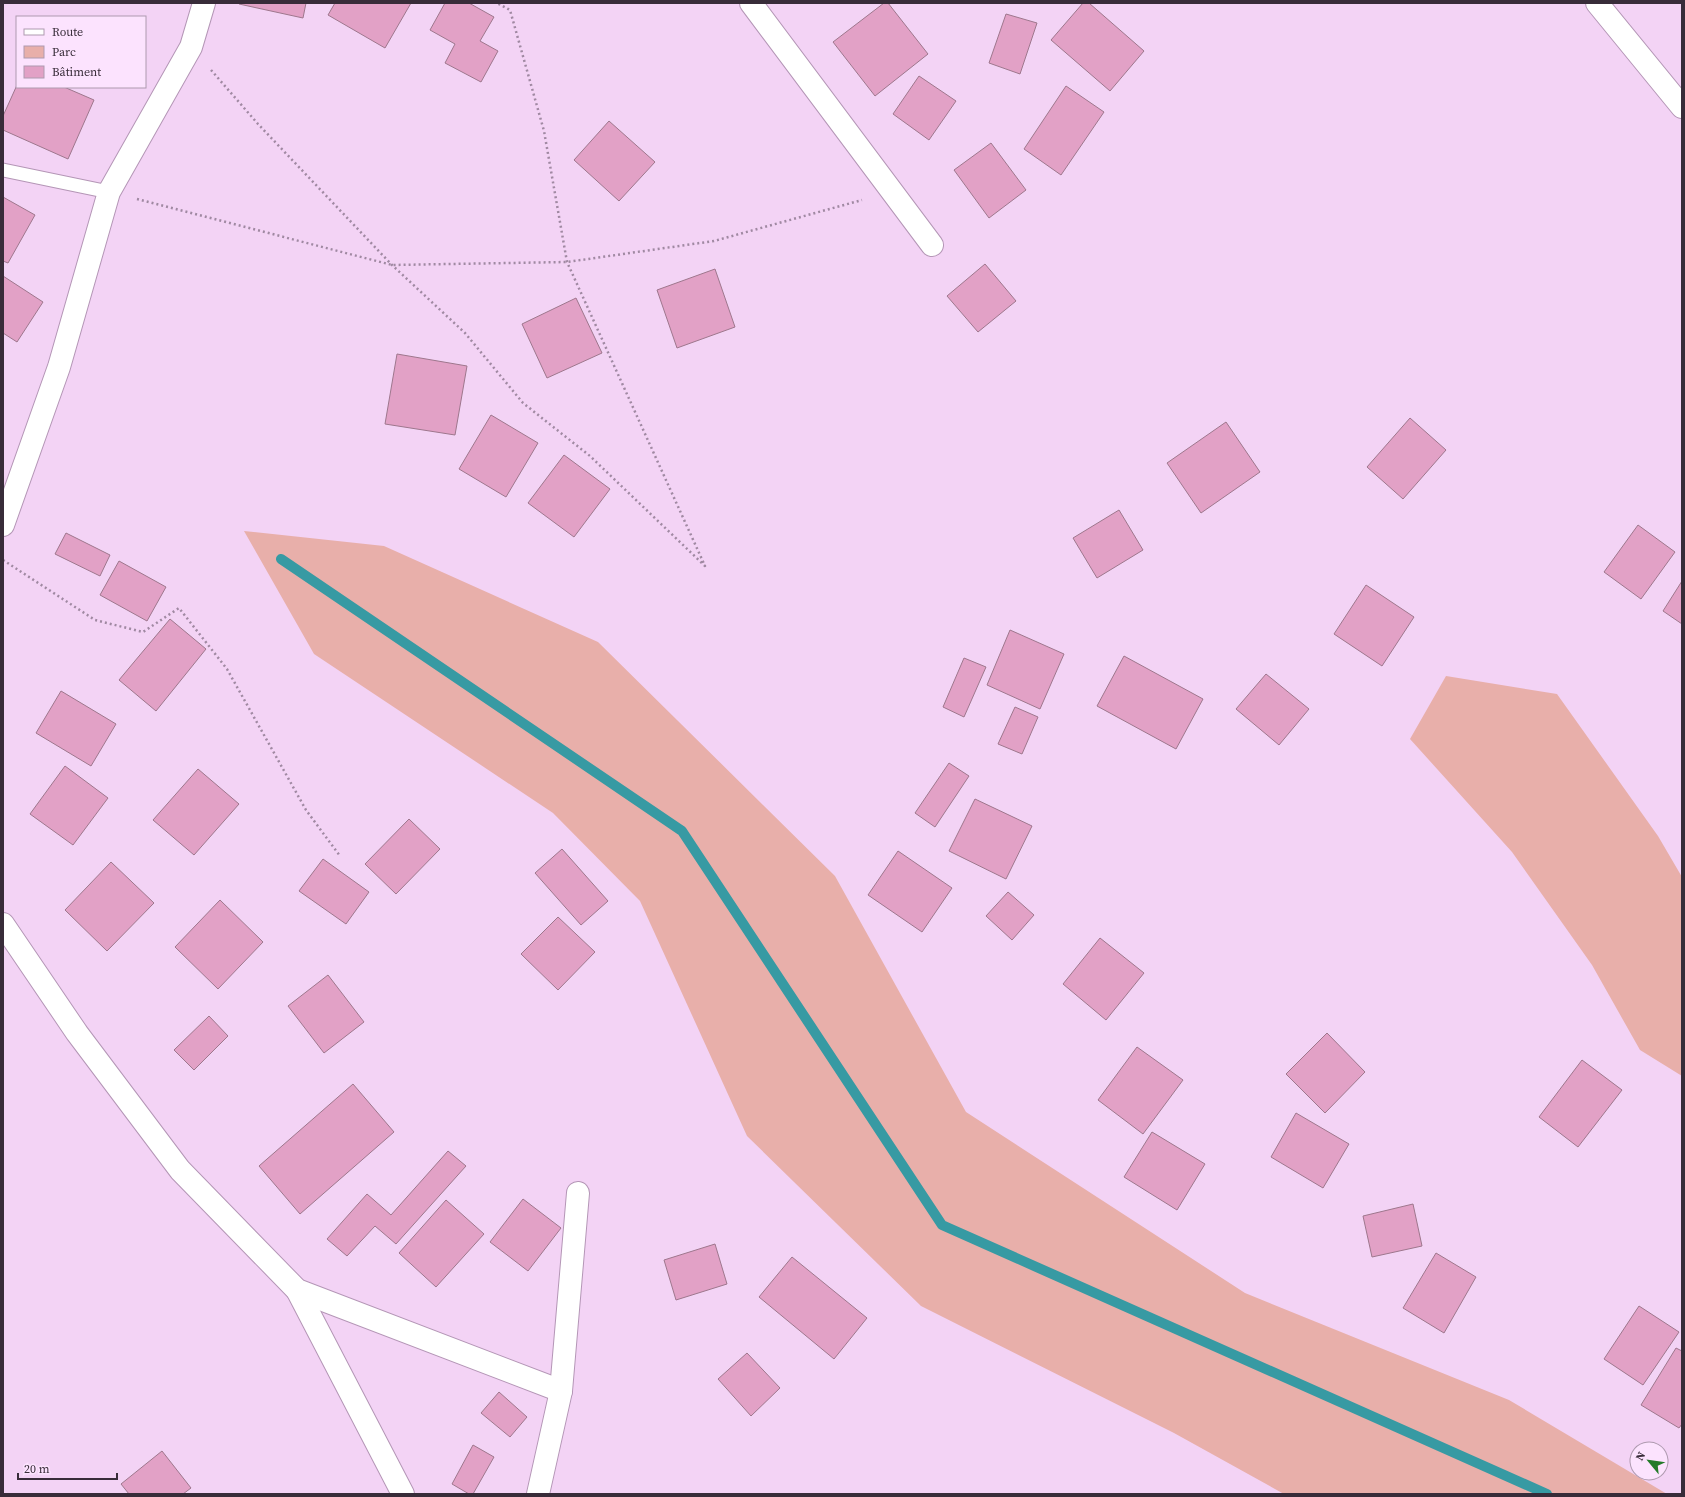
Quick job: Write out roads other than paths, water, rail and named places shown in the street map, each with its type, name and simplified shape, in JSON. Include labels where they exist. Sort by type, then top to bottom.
[{"type":"street","points":[[3,525],[59,367],[109,192],[191,47],[204,3]]},
{"type":"street","points":[[751,3],[932,245]]},
{"type":"street","points":[[1597,3],[1682,108]]},
{"type":"street","points":[[3,924],[77,1033],[180,1170],[297,1290],[404,1494]]},
{"type":"street","points":[[538,1494],[561,1392],[578,1193]]},
{"type":"street","points":[[297,1290],[561,1392]]},
{"type":"lane","points":[[3,170],[109,192]]},
{"type":"waterway","points":[[281,559],[682,831],[942,1225],[1547,1494]]}]
